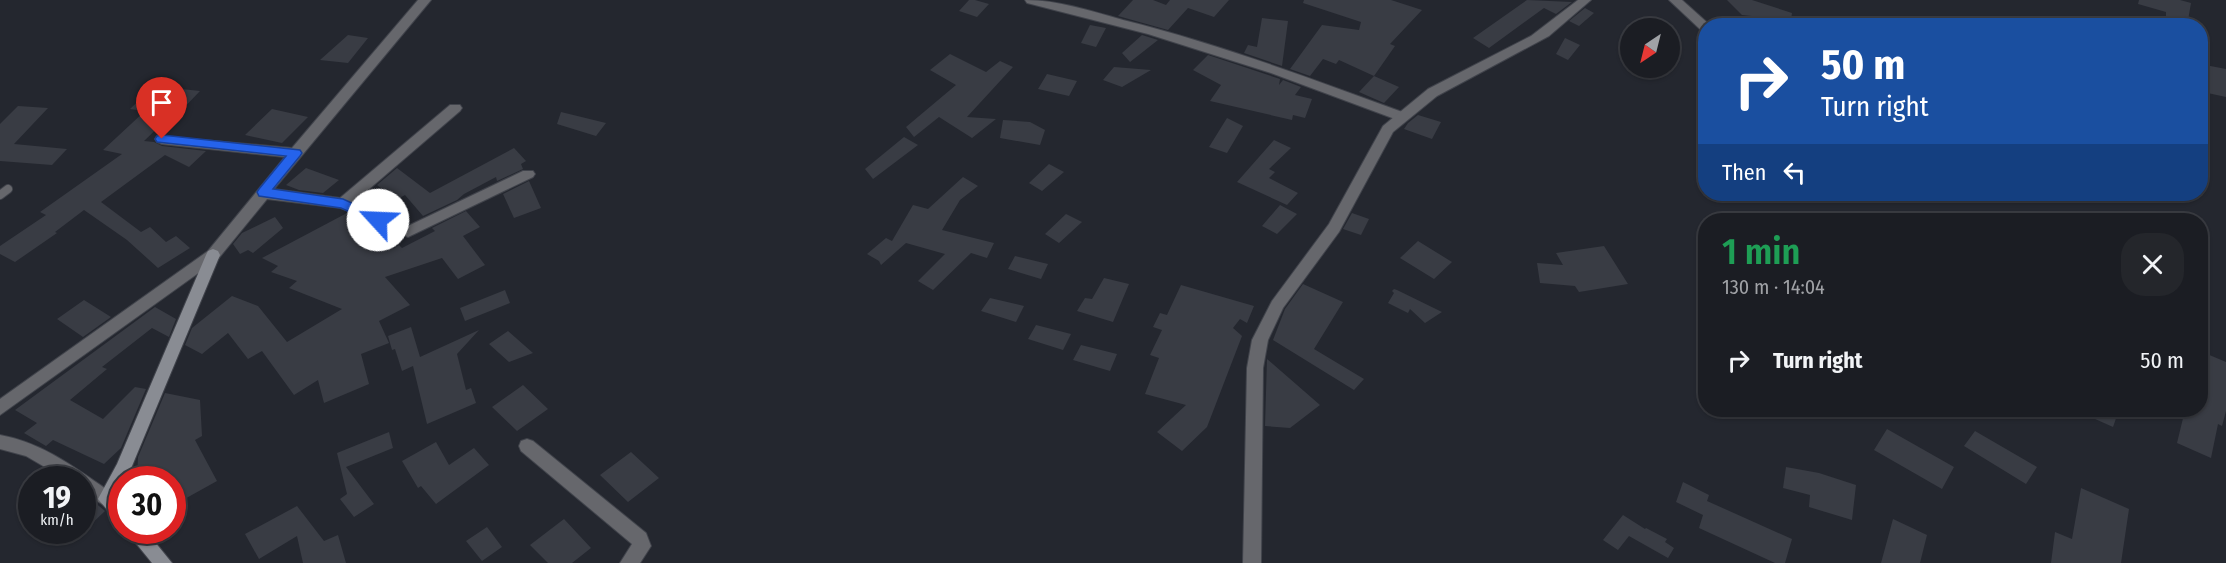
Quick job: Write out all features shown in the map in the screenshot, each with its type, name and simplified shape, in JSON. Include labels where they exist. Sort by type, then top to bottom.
[{"type":"main road","points":[[107,499],[124,466],[213,255]]},
{"type":"main road","points":[[146,544],[163,563]]},
{"type":"street","points":[[0,408],[213,255],[263,192],[425,0]]},
{"type":"street","points":[[1031,0],[1152,31],[1276,70],[1400,116]]},
{"type":"street","points":[[1252,563],[1255,368],[1260,340],[1277,305],[1334,228],[1388,129],[1400,116],[1439,86],[1519,48],[1556,26],[1585,0]]},
{"type":"street","points":[[1675,0],[1698,21]]},
{"type":"street","points":[[343,204],[455,108]]},
{"type":"street","points":[[162,139],[296,153]]},
{"type":"street","points":[[263,192],[343,204],[408,232],[528,174]]},
{"type":"street","points":[[0,442],[12,443],[60,466]]},
{"type":"street","points":[[527,446],[640,539],[642,546],[629,563]]},
{"type":"street","points":[[96,491],[107,499]]},
{"type":"lane","points":[[0,195],[8,189]]},
{"type":"building","points":[[969,0],[989,4],[977,17],[959,11]]},
{"type":"building","points":[[1133,0],[1153,0],[1166,5],[1170,0],[1229,0],[1214,17],[1188,8],[1168,30],[1118,16]]},
{"type":"building","points":[[1304,0],[1391,0],[1422,10],[1390,44],[1395,46],[1374,76],[1339,60],[1336,64],[1323,59],[1310,76],[1290,69],[1322,25],[1359,30],[1361,22],[1303,3]]},
{"type":"building","points":[[1527,0],[1572,2],[1556,14],[1544,8],[1489,48],[1473,38]]},
{"type":"building","points":[[1727,0],[1752,0],[1792,13],[1791,18],[1742,15]]},
{"type":"building","points":[[2139,0],[2180,0],[2191,3],[2188,18],[2166,18],[2166,12],[2138,4]]},
{"type":"building","points":[[1585,8],[1594,13],[1579,26],[1569,21]]},
{"type":"building","points":[[1262,18],[1288,21],[1282,66],[1244,53],[1248,45],[1257,47]]},
{"type":"building","points":[[1090,25],[1106,28],[1096,47],[1081,43]]},
{"type":"building","points":[[348,35],[368,38],[348,63],[320,60]]},
{"type":"building","points":[[1142,35],[1158,40],[1130,62],[1122,53]]},
{"type":"building","points":[[1565,38],[1580,45],[1568,60],[1556,54]]},
{"type":"building","points":[[950,54],[986,72],[1000,61],[1013,67],[967,117],[996,119],[972,138],[939,117],[914,137],[906,127],[956,85],[930,70]]},
{"type":"building","points":[[1208,55],[1280,79],[1279,85],[1283,80],[1301,87],[1295,95],[1312,99],[1305,118],[1293,115],[1292,120],[1210,101],[1221,85],[1193,70]]},
{"type":"building","points":[[2208,66],[2226,69],[2226,97],[2208,93]]},
{"type":"building","points":[[1114,67],[1151,70],[1122,87],[1103,80]]},
{"type":"building","points":[[1047,74],[1077,81],[1069,96],[1038,89]]},
{"type":"building","points":[[1374,76],[1399,87],[1384,103],[1359,92]]},
{"type":"building","points":[[154,86],[200,91],[177,115],[172,114],[144,141],[162,146],[206,151],[189,167],[165,155],[101,202],[141,232],[150,227],[166,242],[176,236],[190,248],[158,268],[127,240],[84,210],[55,232],[57,233],[15,262],[0,254],[0,246],[46,215],[40,212],[122,154],[103,150],[145,111],[130,109]]},
{"type":"building","points":[[18,106],[48,108],[14,144],[67,149],[52,165],[0,161],[0,124]]},
{"type":"building","points":[[272,109],[308,117],[282,143],[245,135]]},
{"type":"building","points":[[561,112],[606,123],[596,136],[557,124]]},
{"type":"building","points":[[1418,115],[1441,122],[1432,139],[1404,129]]},
{"type":"building","points":[[1227,118],[1243,126],[1227,153],[1209,147]]},
{"type":"building","points":[[1003,120],[1030,122],[1045,130],[1040,145],[1000,138]]},
{"type":"building","points":[[904,137],[918,145],[873,179],[865,169]]},
{"type":"building","points":[[1274,140],[1291,148],[1269,169],[1275,172],[1269,178],[1298,193],[1287,205],[1237,182]]},
{"type":"building","points":[[514,148],[526,161],[521,164],[523,169],[497,181],[496,177],[457,200],[423,216],[405,195],[396,200],[377,185],[397,168],[430,193]]},
{"type":"building","points":[[1049,164],[1064,172],[1042,191],[1029,183]]},
{"type":"building","points":[[306,168],[339,180],[323,193],[299,190],[286,185]]},
{"type":"building","points":[[963,177],[978,186],[960,200],[942,230],[994,243],[987,258],[971,253],[933,290],[918,281],[945,254],[906,243],[881,265],[879,261],[867,254],[886,238],[892,241],[913,205],[928,209]]},
{"type":"building","points":[[529,181],[541,208],[514,218],[503,194]]},
{"type":"building","points":[[1280,205],[1297,214],[1277,234],[1262,226]]},
{"type":"building","points":[[466,211],[480,227],[463,236],[485,265],[458,279],[442,258],[385,277],[410,305],[379,321],[389,343],[361,354],[369,384],[324,403],[318,380],[294,395],[262,351],[248,359],[228,333],[202,354],[185,345],[192,328],[232,296],[258,306],[287,342],[342,309],[289,288],[297,281],[271,272],[278,266],[262,258],[347,213],[356,217],[364,226],[371,223],[375,225],[393,249],[399,245],[402,248],[435,231],[432,228]]},
{"type":"building","points":[[1352,213],[1369,219],[1361,235],[1343,229]]},
{"type":"building","points":[[1066,214],[1082,222],[1059,243],[1045,234]]},
{"type":"building","points":[[275,217],[283,228],[253,253],[248,250],[240,254],[233,244],[242,233]]},
{"type":"building","points":[[1418,241],[1452,262],[1434,279],[1400,258]]},
{"type":"building","points":[[1604,246],[1628,284],[1579,292],[1575,286],[1540,283],[1537,263],[1563,265],[1556,253]]},
{"type":"building","points":[[1015,256],[1048,264],[1041,279],[1008,269]]},
{"type":"building","points":[[1104,278],[1129,284],[1113,322],[1077,311],[1085,298],[1092,299]]},
{"type":"building","points":[[1303,284],[1343,302],[1314,349],[1364,379],[1354,390],[1273,340],[1285,309]]},
{"type":"building","points":[[1181,285],[1254,306],[1247,323],[1240,319],[1233,328],[1242,336],[1207,427],[1182,451],[1157,432],[1186,405],[1145,394],[1159,358],[1150,355],[1162,330],[1153,327],[1160,313],[1167,315]]},
{"type":"building","points":[[1394,289],[1442,312],[1425,323],[1410,309],[1408,313],[1388,303]]},
{"type":"building","points":[[505,290],[510,303],[465,321],[460,308]]},
{"type":"building","points":[[990,298],[1024,306],[1016,322],[981,311]]},
{"type":"building","points":[[84,300],[111,317],[83,337],[57,319]]},
{"type":"building","points":[[155,307],[176,319],[169,337],[152,328],[102,367],[107,369],[70,400],[103,419],[135,387],[146,389],[121,448],[104,464],[53,440],[46,446],[24,433],[37,423],[15,410]]},
{"type":"building","points":[[1036,325],[1071,334],[1063,350],[1028,339]]},
{"type":"building","points":[[411,327],[420,357],[479,330],[457,354],[466,390],[471,388],[476,403],[427,424],[413,366],[402,371],[388,336]]},
{"type":"building","points":[[508,331],[533,353],[509,362],[489,344]]},
{"type":"building","points":[[1081,345],[1117,354],[1110,371],[1073,360]]},
{"type":"building","points":[[2208,354],[2226,362],[2226,411],[2222,426],[2218,424],[2211,458],[2177,443],[2183,417],[2208,417]]},
{"type":"building","points":[[1267,359],[1320,405],[1290,428],[1265,426]]},
{"type":"building","points":[[523,385],[548,409],[517,431],[492,407]]},
{"type":"building","points":[[165,393],[200,400],[202,436],[195,440],[217,481],[186,498],[186,466],[138,466],[138,457]]},
{"type":"building","points":[[2091,417],[2117,417],[2113,427]]},
{"type":"building","points":[[1887,429],[1954,467],[1942,489],[1874,450]]},
{"type":"building","points":[[1975,431],[2037,467],[2026,484],[1964,446]]},
{"type":"building","points":[[389,432],[393,448],[346,467],[374,504],[354,517],[340,499],[347,494],[337,453]]},
{"type":"building","points":[[436,442],[449,465],[474,448],[489,465],[436,504],[421,486],[418,488],[402,461]]},
{"type":"building","points":[[631,452],[659,478],[628,502],[600,475]]},
{"type":"building","points":[[1786,467],[1819,473],[1856,485],[1852,520],[1809,507],[1810,495],[1783,488]]},
{"type":"building","points":[[1683,482],[1709,495],[1707,501],[1792,539],[1785,563],[1775,563],[1699,528],[1703,515],[1676,502]]},
{"type":"building","points":[[2081,488],[2129,509],[2121,563],[2051,563],[2055,532],[2072,539]]},
{"type":"building","points":[[96,504],[105,511],[96,520]]},
{"type":"building","points":[[297,506],[324,541],[338,535],[346,563],[303,563],[297,536],[259,559],[245,534]]},
{"type":"building","points":[[1623,515],[1667,539],[1665,542],[1674,548],[1668,558],[1629,536],[1618,550],[1603,540]]},
{"type":"building","points":[[564,519],[591,548],[572,563],[548,563],[530,545]]},
{"type":"building","points":[[1893,519],[1927,535],[1920,563],[1881,563]]},
{"type":"building","points":[[487,527],[502,547],[482,561],[466,541]]},
{"type":"route","points":[[162,139],[296,153],[263,192],[343,204],[378,220]]}]
